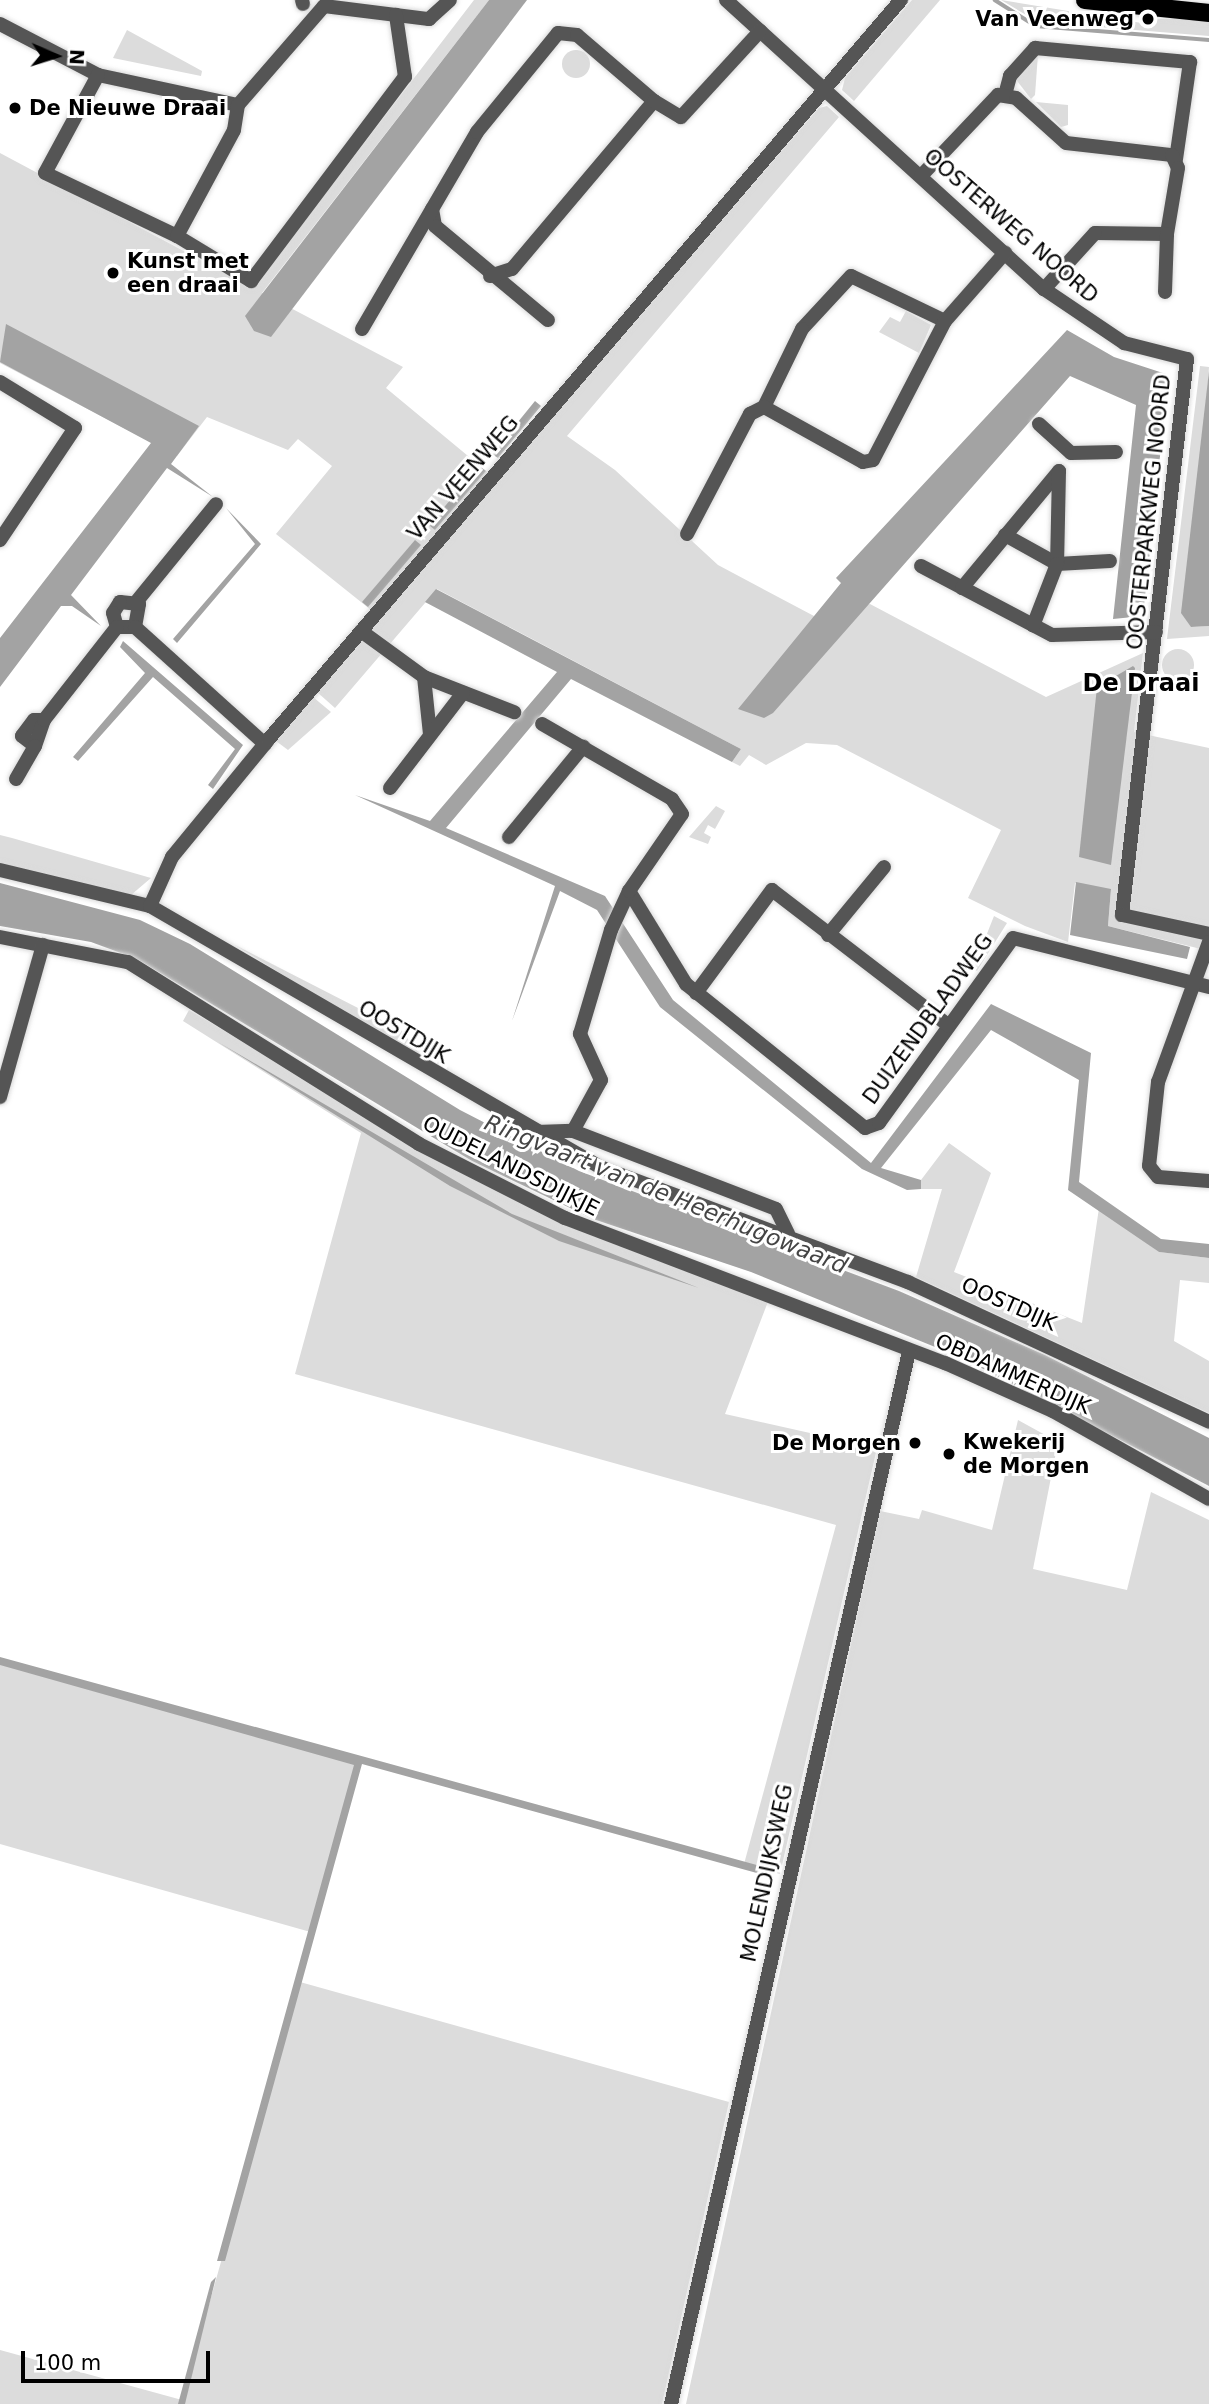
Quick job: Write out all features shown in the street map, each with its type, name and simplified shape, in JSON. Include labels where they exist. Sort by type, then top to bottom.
[{"type":"main road","points":[[1085,0],[1209,13]]},
{"type":"street","points":[[177,236],[234,130],[238,105],[324,6],[429,19],[450,0]]},
{"type":"street","name":"OOSTERWEG NOORD","points":[[726,0],[1044,289],[1124,343],[1187,359]]},
{"type":"street","points":[[826,90],[901,0]]},
{"type":"street","points":[[97,75],[45,173],[177,236],[251,281],[405,77],[396,15]]},
{"type":"street","points":[[0,24],[97,75],[238,105]]},
{"type":"street","points":[[362,329],[482,125],[561,31],[577,34],[653,101],[684,116],[760,31]]},
{"type":"street","points":[[1005,95],[1010,76],[1035,48],[1190,61],[1167,234],[1165,292]]},
{"type":"street","name":"VAN VEENWEG","points":[[150,906],[172,857],[265,744],[826,90]]},
{"type":"street","points":[[921,176],[992,99],[1005,95]]},
{"type":"street","points":[[1005,95],[1066,144],[1176,159]]},
{"type":"street","points":[[490,276],[512,269],[653,101]]},
{"type":"street","points":[[432,209],[435,226],[490,276],[548,320]]},
{"type":"street","points":[[1044,289],[1095,233],[1167,234]]},
{"type":"street","points":[[764,407],[863,461],[873,460],[945,321],[1005,253]]},
{"type":"street","points":[[687,534],[750,414],[764,407],[802,329],[851,276],[945,321]]},
{"type":"street","name":"OOSTERPARKWEG NOORD","points":[[1187,359],[1122,915],[1209,934]]},
{"type":"street","points":[[0,382],[75,428],[3,531]]},
{"type":"street","points":[[1039,424],[1070,453],[1116,452]]},
{"type":"street","points":[[962,589],[1059,471],[1070,453]]},
{"type":"street","points":[[1033,626],[1057,564],[1059,471]]},
{"type":"street","points":[[135,627],[137,601],[216,504]]},
{"type":"street","points":[[1005,535],[1057,564],[1110,561]]},
{"type":"street","points":[[921,566],[1052,635],[1156,632]]},
{"type":"street","points":[[16,779],[35,746],[22,736],[34,720],[44,720],[120,602],[137,601]]},
{"type":"street","points":[[111,616],[135,627],[265,744]]},
{"type":"street","points":[[361,631],[424,677],[514,712]]},
{"type":"street","points":[[424,677],[430,736]]},
{"type":"street","points":[[390,788],[463,693]]},
{"type":"street","points":[[542,724],[681,807],[679,827],[629,891],[611,930],[580,1034],[601,1080],[572,1131]]},
{"type":"street","points":[[509,837],[583,747]]},
{"type":"street","points":[[828,935],[884,867]]},
{"type":"street","name":"OOSTDIJK","points":[[0,870],[150,906],[530,1132],[630,1179],[788,1234],[988,1317],[1209,1422]]},
{"type":"street","points":[[696,993],[772,890],[949,1026]]},
{"type":"street","name":"DUIZENDBLADWEG","points":[[629,891],[673,967],[696,993],[865,1128],[879,1123],[1016,937],[1193,984]]},
{"type":"street","name":"OUDELANDSDIJKJE","points":[[0,937],[128,962],[419,1144],[565,1218],[787,1298],[909,1351]]},
{"type":"street","points":[[1209,942],[1158,1082],[1149,1166],[1155,1175],[1209,1181]]},
{"type":"street","points":[[0,1097],[43,945]]},
{"type":"street","points":[[1193,984],[1209,987]]},
{"type":"street","points":[[530,1132],[572,1131],[776,1209],[788,1234]]},
{"type":"street","name":"OBDAMMERDIJK","points":[[909,1351],[1053,1411],[1209,1499]]},
{"type":"street","name":"MOLENDIJKSWEG","points":[[671,2404],[909,1351]]},
{"type":"shaded area","points":[[474,0],[489,0],[262,293],[403,367],[386,388],[497,480],[819,108],[827,106],[839,117],[567,436],[615,470],[718,565],[814,616],[870,604],[1046,697],[1143,653],[1134,732],[1209,748],[1209,951],[1108,926],[1111,890],[1075,883],[1068,942],[1025,926],[968,898],[1001,830],[837,745],[806,743],[766,765],[749,755],[740,766],[732,762],[741,749],[437,589],[335,708],[317,692],[381,618],[276,534],[332,466],[298,439],[288,450],[207,417],[177,456],[0,363],[0,153],[253,288]]},
{"type":"shaded area","points":[[489,0],[527,0],[271,337],[254,331],[245,316]]},
{"type":"shaded area","points":[[912,0],[940,0],[854,101],[842,90],[845,78]]},
{"type":"shaded area","points":[[1001,0],[1154,25],[1155,19],[1209,19],[1209,36],[1038,22]]},
{"type":"shaded area","points":[[127,30],[202,71],[201,76],[113,58]]},
{"type":"shaded area","points":[[576,50],[586,54],[590,64],[586,74],[576,78],[566,74],[562,64],[566,54]]},
{"type":"shaded area","points":[[1038,54],[1035,95],[1031,99],[1014,77]]},
{"type":"shaded area","points":[[1036,102],[1068,105],[1068,125],[1061,127]]},
{"type":"shaded area","points":[[906,311],[931,325],[919,353],[879,332],[890,317],[900,322]]},
{"type":"shaded area","points":[[6,324],[199,426],[171,464],[213,497],[167,468],[71,595],[101,626],[72,606],[61,606],[0,687],[0,638],[151,443],[0,362]]},
{"type":"shaded area","points":[[1067,330],[1114,357],[1166,374],[1168,381],[1143,616],[1113,619],[1136,405],[1070,376],[773,713],[764,718],[738,709],[841,583],[836,578]]},
{"type":"shaded area","points":[[1200,366],[1209,367],[1191,627],[1209,626],[1209,636],[1167,639]]},
{"type":"shaded area","points":[[1209,371],[1209,626],[1191,627],[1181,613]]},
{"type":"shaded area","points":[[535,401],[541,406],[498,458],[492,454]]},
{"type":"shaded area","points":[[479,466],[486,471],[435,530],[429,525]]},
{"type":"shaded area","points":[[226,508],[261,544],[177,643],[173,639],[255,544]]},
{"type":"shaded area","points":[[415,540],[421,545],[368,607],[362,602]]},
{"type":"shaded area","points":[[436,589],[741,749],[732,762],[571,679],[446,828],[605,896],[673,1000],[871,1163],[991,1004],[1091,1053],[1079,1182],[1161,1239],[1209,1244],[1209,1258],[1159,1252],[1068,1190],[1079,1080],[991,1030],[881,1168],[921,1180],[921,1189],[907,1190],[862,1169],[660,1007],[597,910],[560,891],[512,1021],[555,886],[355,795],[430,821],[557,672],[425,602]]},
{"type":"shaded area","points":[[123,641],[243,745],[213,789],[208,785],[235,749],[153,677],[78,761],[73,757],[145,673],[120,647]]},
{"type":"shaded area","points":[[1178,649],[1189,654],[1194,665],[1189,676],[1178,681],[1167,676],[1162,665],[1167,654]]},
{"type":"shaded area","points":[[1133,666],[1135,668],[1111,865],[1079,857],[1097,687]]},
{"type":"shaded area","points":[[313,697],[331,712],[288,750],[276,741]]},
{"type":"shaded area","points":[[716,806],[725,811],[715,829],[708,825],[704,833],[711,837],[708,844],[689,837]]},
{"type":"shaded area","points":[[0,835],[151,878],[131,895],[0,864]]},
{"type":"shaded area","points":[[1076,882],[1111,889],[1108,926],[1190,947],[1187,959],[1070,935]]},
{"type":"shaded area","points":[[0,883],[140,920],[190,944],[460,1110],[579,1171],[899,1291],[1045,1355],[1209,1438],[1209,1486],[962,1358],[751,1272],[593,1219],[472,1161],[137,959],[91,942],[0,926]]},
{"type":"shaded area","points":[[994,916],[1007,923],[977,971],[973,969]]},
{"type":"shaded area","points":[[235,945],[401,1030],[429,1066]]},
{"type":"shaded area","points":[[189,1010],[454,1167],[594,1236],[769,1299],[725,1414],[877,1448],[780,1874],[744,1864],[836,1525],[295,1374],[361,1133],[183,1021]]},
{"type":"shaded area","points":[[218,1042],[512,1214],[699,1288],[559,1241],[450,1186]]},
{"type":"shaded area","points":[[949,1143],[991,1173],[954,1272],[1082,1323],[1099,1208],[1159,1252],[1209,1258],[1209,1283],[1180,1280],[1174,1341],[1209,1361],[1209,1413],[916,1277],[942,1189],[921,1189],[921,1180]]},
{"type":"shaded area","points":[[1018,1420],[1058,1442],[1033,1569],[1127,1590],[1151,1492],[1209,1520],[1209,2404],[686,2404],[880,1511],[919,1519],[922,1510],[992,1530]]},
{"type":"shaded area","points":[[0,1657],[771,1869],[768,1876],[362,1764],[225,2261],[217,2261],[354,1765],[0,1665]]},
{"type":"shaded area","points":[[0,1659],[360,1758],[314,1933],[0,1844]]},
{"type":"shaded area","points":[[300,1982],[729,2102],[662,2404],[0,2404],[0,2350],[182,2400]]},
{"type":"shaded area","points":[[216,2277],[185,2404],[178,2404],[211,2282]]},
{"type":"waterway","points":[[995,0],[1036,26],[1209,40]]},
{"type":"place","name":"Van Veenweg","points":[[1148,19]]},
{"type":"place","name":"De Nieuwe Draai","points":[[15,108]]},
{"type":"place","name":"Kunst met een draai","points":[[113,273]]},
{"type":"place","name":"De Morgen","points":[[915,1443]]},
{"type":"place","name":"Kwekerij de Morgen","points":[[949,1454]]},
{"type":"district","name":"De Draai","points":[[1141,684]]},
{"type":"water label","name":"Ringvaart van de Heerhugowaard","points":[[666,1194]]}]
